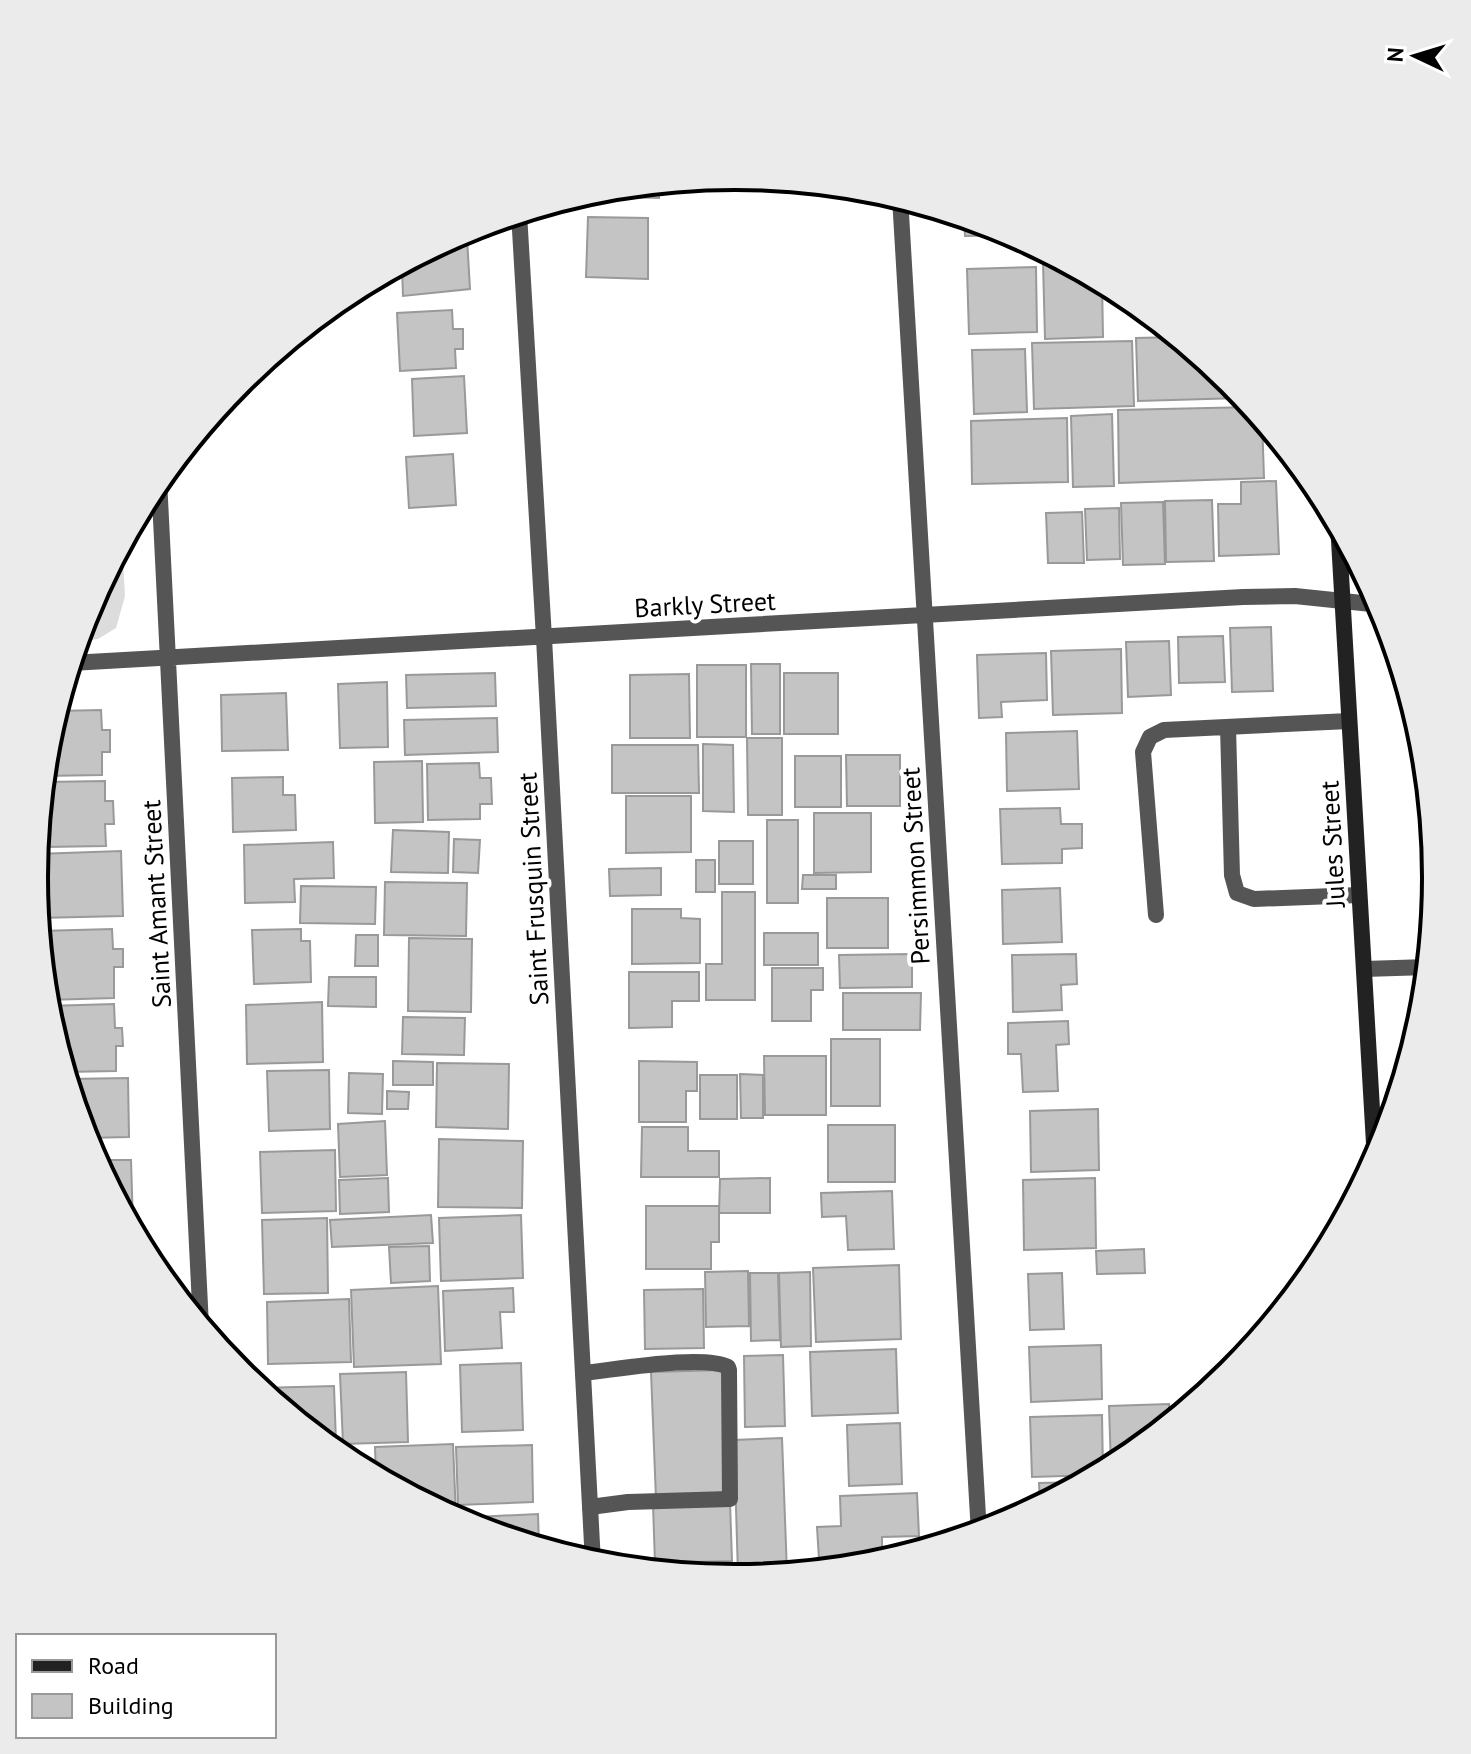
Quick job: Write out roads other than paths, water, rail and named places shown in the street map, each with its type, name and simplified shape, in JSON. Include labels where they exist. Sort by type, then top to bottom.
[{"type":"main road","name":"Jules Street","points":[[1339,549],[1373,1134]]},
{"type":"street","name":"Persimmon Street","points":[[901,210],[978,1520]]},
{"type":"street","name":"Saint Frusquin Street","points":[[520,225],[592,1549]]},
{"type":"street","name":"Saint Amant Street","points":[[160,501],[200,1308]]},
{"type":"street","name":"Barkly Street","points":[[82,662],[1243,597],[1342,599],[1366,603]]},
{"type":"street","points":[[1156,915],[1143,752],[1150,737],[1164,730],[1349,721]]},
{"type":"street","points":[[1228,727],[1232,875],[1237,893],[1254,899],[1359,895]]},
{"type":"street","points":[[1364,969],[1417,967]]},
{"type":"street","points":[[583,1373],[717,1362],[729,1370],[730,1499],[628,1502],[590,1507]]}]
